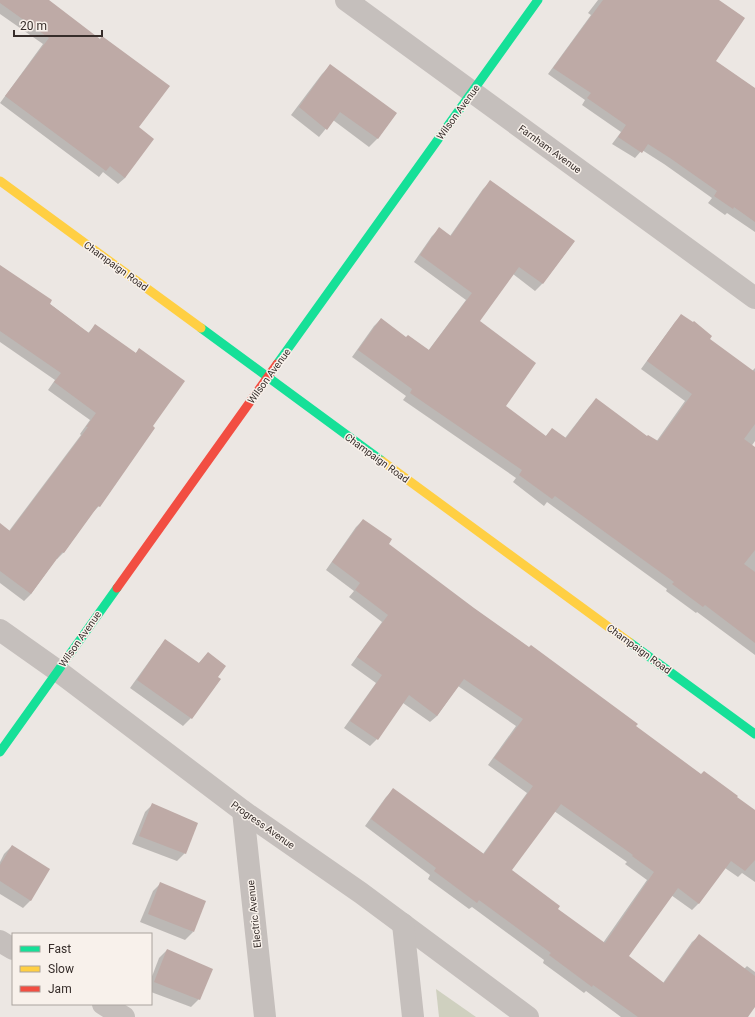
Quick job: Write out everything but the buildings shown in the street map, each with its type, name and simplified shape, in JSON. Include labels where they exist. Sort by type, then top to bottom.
[{"type":"street","name":"Farnham Avenue","points":[[346,0],[755,298]]},
{"type":"street","name":"Wilson Avenue","points":[[0,752],[538,0]]},
{"type":"street","name":"Champaign Road","points":[[0,181],[755,734]]},
{"type":"street","name":"Progress Avenue","points":[[0,630],[58,671],[244,812],[361,893],[528,1017]]},
{"type":"street","name":"Electric Avenue","points":[[244,812],[265,1017]]},
{"type":"street","points":[[403,924],[413,1017]]},
{"type":"street","points":[[0,941],[12,948]]},
{"type":"street","points":[[104,1005],[124,1017]]},
{"type":"green space","points":[[436,989],[476,1017],[439,1017]]},
{"type":"traffic: fast","points":[[277,364],[538,0]]},
{"type":"traffic: fast","points":[[201,328],[382,461]]},
{"type":"traffic: fast","points":[[0,752],[117,588]]},
{"type":"traffic: fast","points":[[629,642],[755,734]]},
{"type":"traffic: slow","points":[[0,181],[201,328]]},
{"type":"traffic: slow","points":[[382,461],[629,642]]},
{"type":"traffic: jam","points":[[117,588],[277,364]]}]
